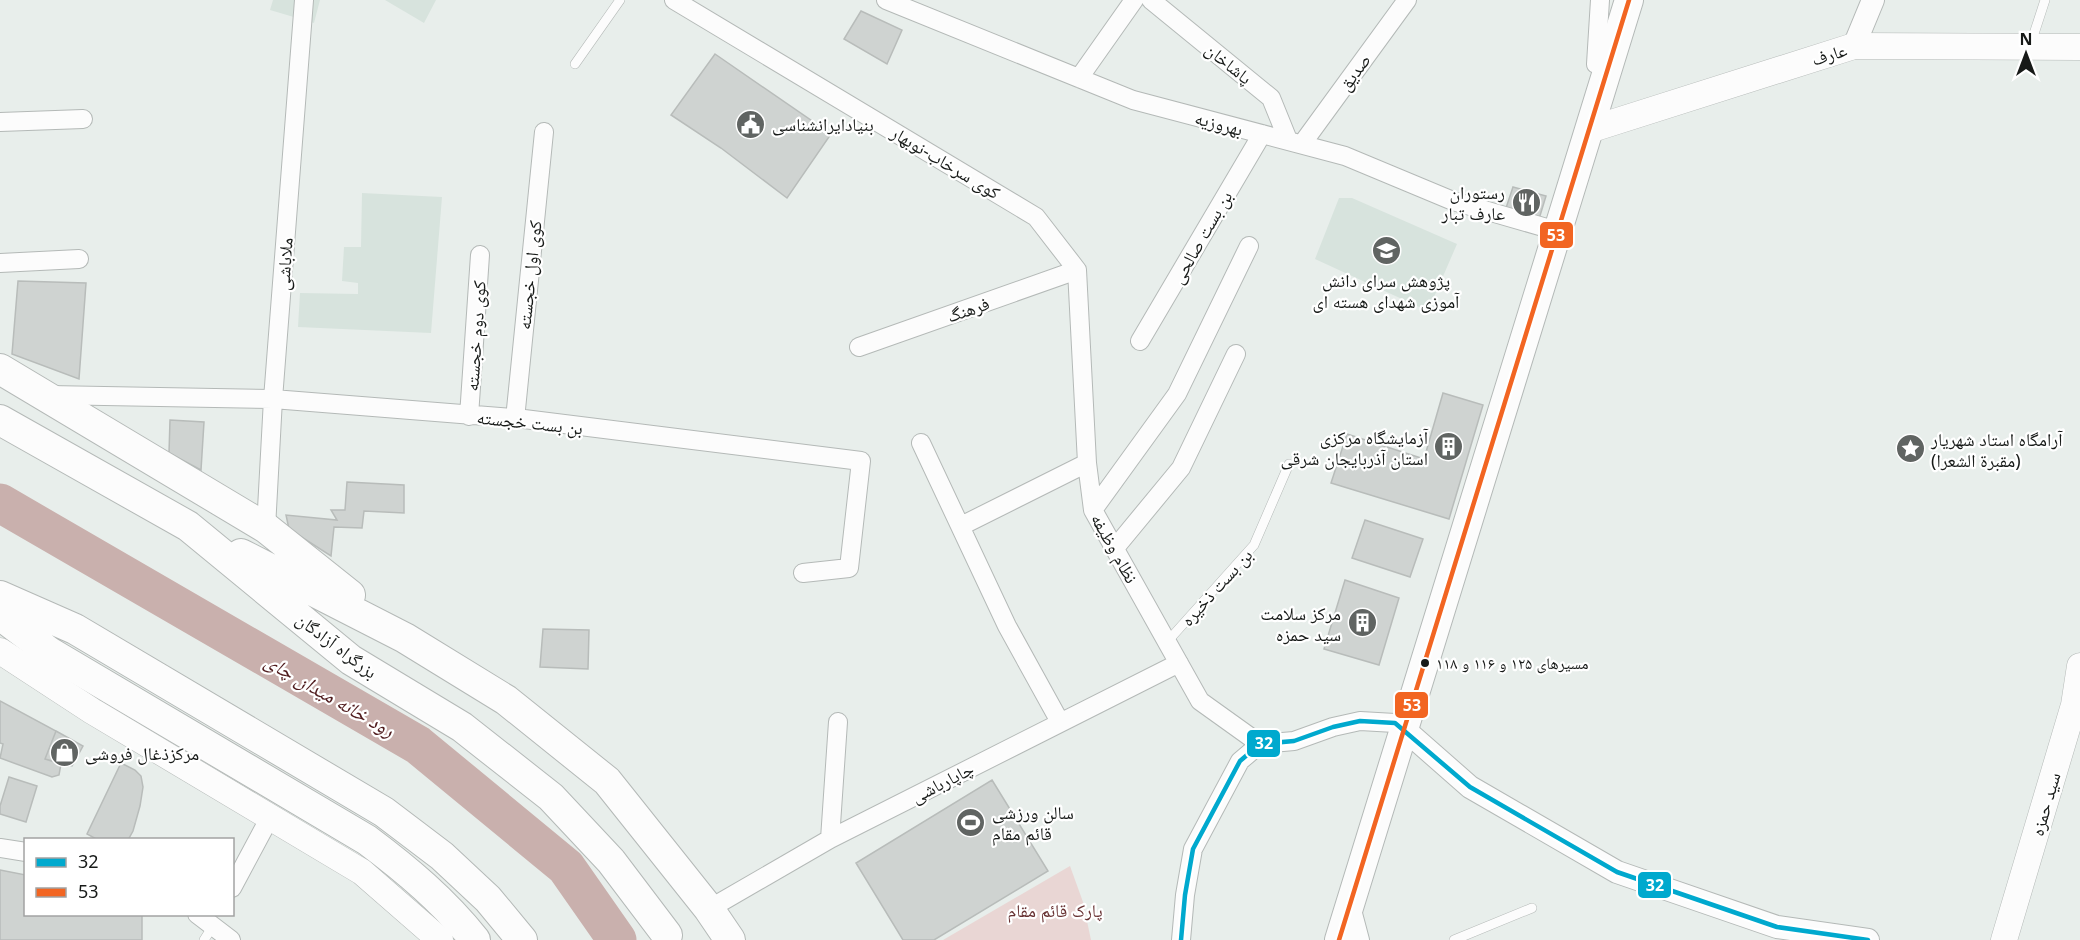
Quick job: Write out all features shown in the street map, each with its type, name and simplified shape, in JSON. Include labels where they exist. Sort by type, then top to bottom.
[{"type":"highway","points":[[0,369],[266,528],[405,638]]},
{"type":"highway","name":"بزرگراه آزادگان","points":[[0,420],[188,526],[351,660],[462,728],[551,797],[611,861],[667,935]]},
{"type":"highway","points":[[188,526],[405,638],[506,700],[608,781],[709,909],[730,940]]},
{"type":"highway","points":[[0,596],[75,629],[384,812],[442,856],[488,899],[522,940]]},
{"type":"highway","points":[[0,615],[50,651],[367,840],[415,876],[458,918],[475,940]]},
{"type":"main road","points":[[1339,940],[1397,724],[1549,229],[1589,130],[1599,70],[1629,0]]},
{"type":"main road","name":"عارف","points":[[1589,130],[1854,46],[2080,47]]},
{"type":"main road","points":[[0,651],[92,711],[362,872],[440,940]]},
{"type":"main road","name":"سید حمزه","points":[[2004,940],[2074,705],[2080,666]]},
{"type":"street","name":"ملاباشی","points":[[266,528],[273,399],[304,0]]},
{"type":"street","name":"کوی سرخاب-نوبهار","points":[[674,0],[1036,217],[1077,270]]},
{"type":"street","points":[[1079,78],[1134,0]]},
{"type":"street","name":"پاشاخان","points":[[1151,0],[1271,98],[1295,142]]},
{"type":"street","name":"صدیق","points":[[1295,142],[1407,0]]},
{"type":"street","points":[[1599,70],[1600,0]]},
{"type":"street","points":[[1854,46],[1873,0]]},
{"type":"street","name":"بهروزیه","points":[[893,1],[1134,100],[1345,156],[1453,201],[1549,229]]},
{"type":"street","points":[[0,122],[83,119]]},
{"type":"street","name":"کوی اول خجسته","points":[[515,419],[544,132]]},
{"type":"street","name":"بن بست صالحی","points":[[1140,341],[1262,134]]},
{"type":"street","points":[[1093,510],[1177,394],[1249,246]]},
{"type":"street","name":"کوی دوم خجسته","points":[[469,416],[480,255]]},
{"type":"street","points":[[0,263],[79,259]]},
{"type":"street","name":"فرهنگ","points":[[859,347],[1077,270]]},
{"type":"street","name":"نظام وظیفه","points":[[1077,270],[1087,463],[1093,510],[1200,701],[1260,744]]},
{"type":"street","points":[[1114,548],[1181,468],[1236,354]]},
{"type":"street","name":"بن بست خجسته","points":[[44,395],[273,399],[515,419],[861,461],[849,568],[803,573]]},
{"type":"street","points":[[921,443],[1007,626],[1060,722]]},
{"type":"street","points":[[960,526],[1087,463]]},
{"type":"street","name":"چاپارباشی","points":[[709,909],[830,839],[1179,663]]},
{"type":"street","points":[[1181,940],[1193,849],[1240,762],[1260,744],[1294,741],[1332,727],[1360,721],[1397,724],[1470,787],[1617,872],[1777,927],[1859,939]]},
{"type":"street","points":[[830,839],[838,722]]},
{"type":"street","points":[[234,884],[270,817]]},
{"type":"street","points":[[0,848],[24,852]]},
{"type":"street","points":[[1350,904],[1360,940]]},
{"type":"street","points":[[198,916],[231,940]]},
{"type":"lane","points":[[575,64],[620,0]]},
{"type":"lane","points":[[2030,47],[2045,0]]},
{"type":"lane","name":"بن بست ذخیره","points":[[1167,642],[1254,545],[1289,464]]},
{"type":"lane","points":[[1454,940],[1532,908]]},
{"type":"shaded area","points":[[273,0],[320,0],[314,23],[270,10]]},
{"type":"shaded area","points":[[385,0],[436,0],[424,23]]},
{"type":"shaded area","points":[[362,193],[442,197],[431,333],[298,327],[300,293],[358,294],[358,283],[342,281],[344,247],[361,247]]},
{"type":"shaded area","name":"پژوهش سرای دانش آموزی شهدای هسته ای","points":[[1339,198],[1352,198],[1457,244],[1428,311],[1315,259]]},
{"type":"green space","name":"پارک قائم مقام","points":[[1070,866],[1083,902],[1091,940],[943,940]]},
{"type":"building","points":[[861,11],[902,30],[887,64],[844,39]]},
{"type":"building","name":"بنیادایرانشناسی","points":[[715,54],[831,134],[787,198],[721,148],[671,115]]},
{"type":"building","name":"رستوران عارف تبار","points":[[1513,187],[1546,196],[1539,219],[1506,208]]},
{"type":"building","points":[[18,281],[86,283],[79,379],[12,354]]},
{"type":"building","name":"آزمایشگاه مرکزی استان آذربایجان شرقی","points":[[1443,393],[1483,405],[1449,519],[1331,483],[1347,434],[1424,459]]},
{"type":"building","points":[[170,420],[204,422],[201,470],[169,453]]},
{"type":"building","points":[[347,482],[404,485],[404,513],[364,511],[362,528],[334,527],[331,556],[289,529],[286,515],[337,520],[331,510],[345,510]]},
{"type":"building","points":[[1365,520],[1423,539],[1410,577],[1352,558]]},
{"type":"building","name":"مرکز سلامت سید حمزه","points":[[1345,580],[1399,598],[1379,665],[1324,649]]},
{"type":"building","points":[[543,629],[589,630],[588,669],[540,667]]},
{"type":"building","points":[[0,701],[56,731],[45,759],[61,764],[59,775],[52,777],[0,758],[3,744],[0,743]]},
{"type":"building","name":"مرکزذغال فروشی","points":[[56,731],[83,746],[72,766],[45,759]]},
{"type":"building","points":[[121,763],[135,770],[141,776],[143,787],[140,806],[129,838],[94,838],[87,834]]},
{"type":"building","points":[[9,777],[37,786],[26,822],[0,814],[0,806]]},
{"type":"building","name":"سالن ورزشی قائم مقام","points":[[992,780],[1048,871],[934,940],[903,940],[856,863]]},
{"type":"building","points":[[0,870],[24,875],[24,916],[142,916],[142,940],[0,940]]},
{"type":"waterway","name":"رود خانه میدان چای","points":[[0,503],[418,745],[566,867],[617,940]]},
{"type":"transit line","name":"53","points":[[1339,940],[1629,0]]},
{"type":"transit line","name":"32","points":[[1181,940],[1185,895],[1193,849],[1240,761],[1260,744],[1294,741],[1333,727],[1360,721],[1395,723],[1470,787],[1617,872],[1777,927],[1868,940]]},
{"type":"place","name":"بنیادایرانشناسی","points":[[751,124]]},
{"type":"place","name":"رستوران عارف تبار","points":[[1526,202]]},
{"type":"place","name":"پژوهش سرای دانش آموزی شهدای هسته ای","points":[[1386,251]]},
{"type":"place","name":"آزمایشگاه مرکزی استان آذربایجان شرقی","points":[[1449,447]]},
{"type":"place","name":"آرامگاه استاد شهریار (مقبرة الشعرا)","points":[[1910,449]]},
{"type":"place","name":"مرکز سلامت سید حمزه","points":[[1362,623]]},
{"type":"place","name":"مسیرهای ۱۲۵ و ۱۱۶ و ۱۱۸","points":[[1425,663]]},
{"type":"place","name":"مرکزذغال فروشی","points":[[64,753]]},
{"type":"place","name":"سالن ورزشی قائم مقام","points":[[971,822]]}]
